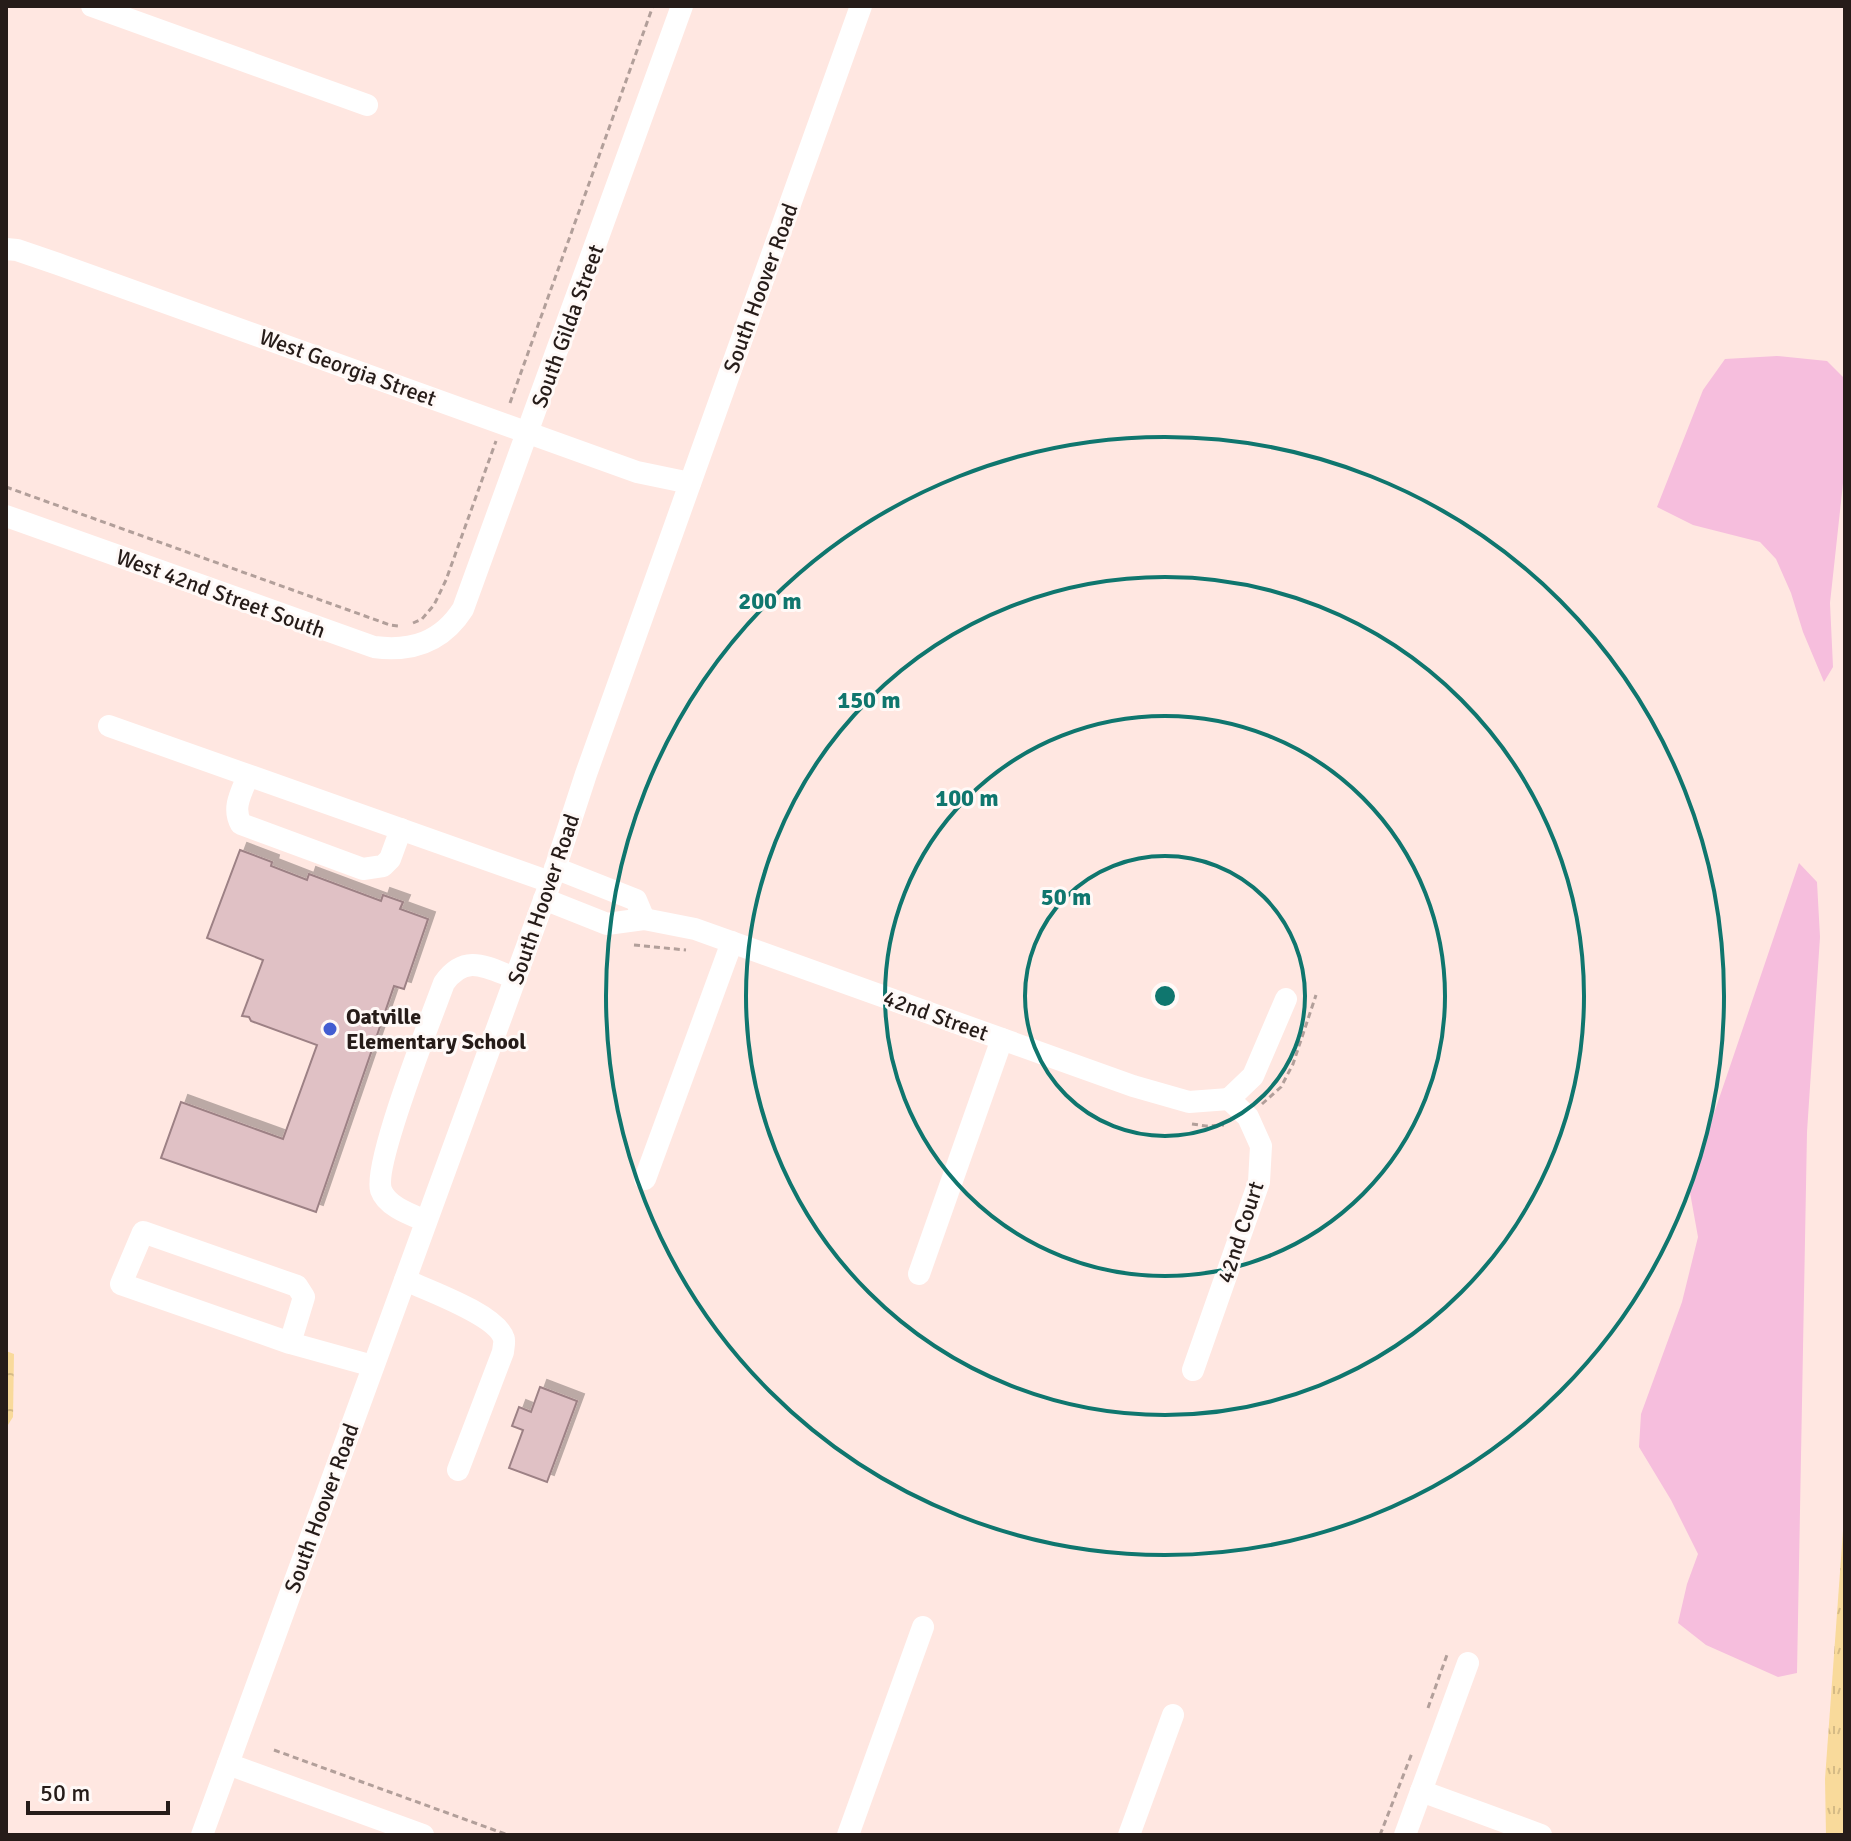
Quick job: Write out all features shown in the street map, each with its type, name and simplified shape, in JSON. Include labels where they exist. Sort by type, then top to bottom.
[{"type":"street","points":[[92,6],[367,105]]},
{"type":"street","name":"South Gilda Street","points":[[438,637],[454,623],[463,609],[682,6]]},
{"type":"street","name":"South Hoover Road","points":[[202,1835],[550,883],[855,8]]},
{"type":"street","name":"West Georgia Street","points":[[6,249],[32,255],[637,472],[690,483]]},
{"type":"street","name":"West 42nd Street South","points":[[6,516],[374,647],[406,648],[438,637]]},
{"type":"street","points":[[109,726],[550,883],[636,900],[644,919]]},
{"type":"street","points":[[248,776],[236,806],[241,824],[363,869],[383,866],[390,859],[401,829]]},
{"type":"street","name":"42nd Street","points":[[550,883],[607,924],[644,919],[695,929],[1133,1086],[1189,1102],[1229,1099]]},
{"type":"street","points":[[645,1179],[732,942]]},
{"type":"street","points":[[426,1221],[402,1210],[385,1197],[381,1190],[380,1174],[396,1117],[438,998],[451,973],[460,966],[480,966],[515,978]]},
{"type":"street","points":[[1229,1099],[1253,1076],[1286,999]]},
{"type":"street","points":[[919,1274],[1002,1039]]},
{"type":"street","name":"42nd Court","points":[[1193,1370],[1259,1182],[1261,1146],[1248,1117],[1229,1099]]},
{"type":"street","points":[[290,1343],[304,1297],[297,1286],[143,1232],[121,1284],[290,1343],[373,1366]]},
{"type":"street","points":[[405,1280],[496,1325],[505,1340],[458,1470]]},
{"type":"street","points":[[848,1835],[923,1627]]},
{"type":"street","points":[[1405,1835],[1468,1663]]},
{"type":"street","points":[[1129,1835],[1173,1715]]},
{"type":"street","points":[[228,1764],[423,1835]]},
{"type":"street","points":[[1421,1791],[1541,1835]]},
{"type":"path","points":[[1426,1714],[1448,1652]]},
{"type":"path","points":[[274,1750],[508,1835]]},
{"type":"path","points":[[1380,1835],[1412,1750]]},
{"type":"green space","points":[[6,1351],[14,1354],[13,1417],[6,1428]]},
{"type":"green space","points":[[1845,1503],[1845,1835],[1826,1835],[1825,1779]]},
{"type":"shaded area","points":[[1777,356],[1827,361],[1845,379],[1845,465],[1830,603],[1833,667],[1824,682],[1776,559],[1760,542],[1693,525],[1657,507],[1703,390],[1725,359]]},
{"type":"shaded area","points":[[1799,863],[1817,882],[1820,937],[1807,1132],[1797,1673],[1778,1677],[1706,1645],[1678,1623],[1698,1554],[1671,1500],[1639,1447],[1641,1414],[1682,1302],[1698,1237],[1689,1187]]},
{"type":"building","name":"Oatville Elementary School","points":[[240,850],[307,880],[309,874],[381,901],[383,895],[403,902],[400,909],[428,919],[404,989],[394,986],[316,1212],[161,1158],[181,1102],[283,1139],[317,1045],[242,1016],[263,960],[207,938]]},
{"type":"building","points":[[540,1387],[577,1401],[547,1482],[509,1468],[523,1430],[512,1426],[519,1407],[531,1412]]},
{"type":"place","name":"Oatville Elementary School","points":[[330,1029]]}]
